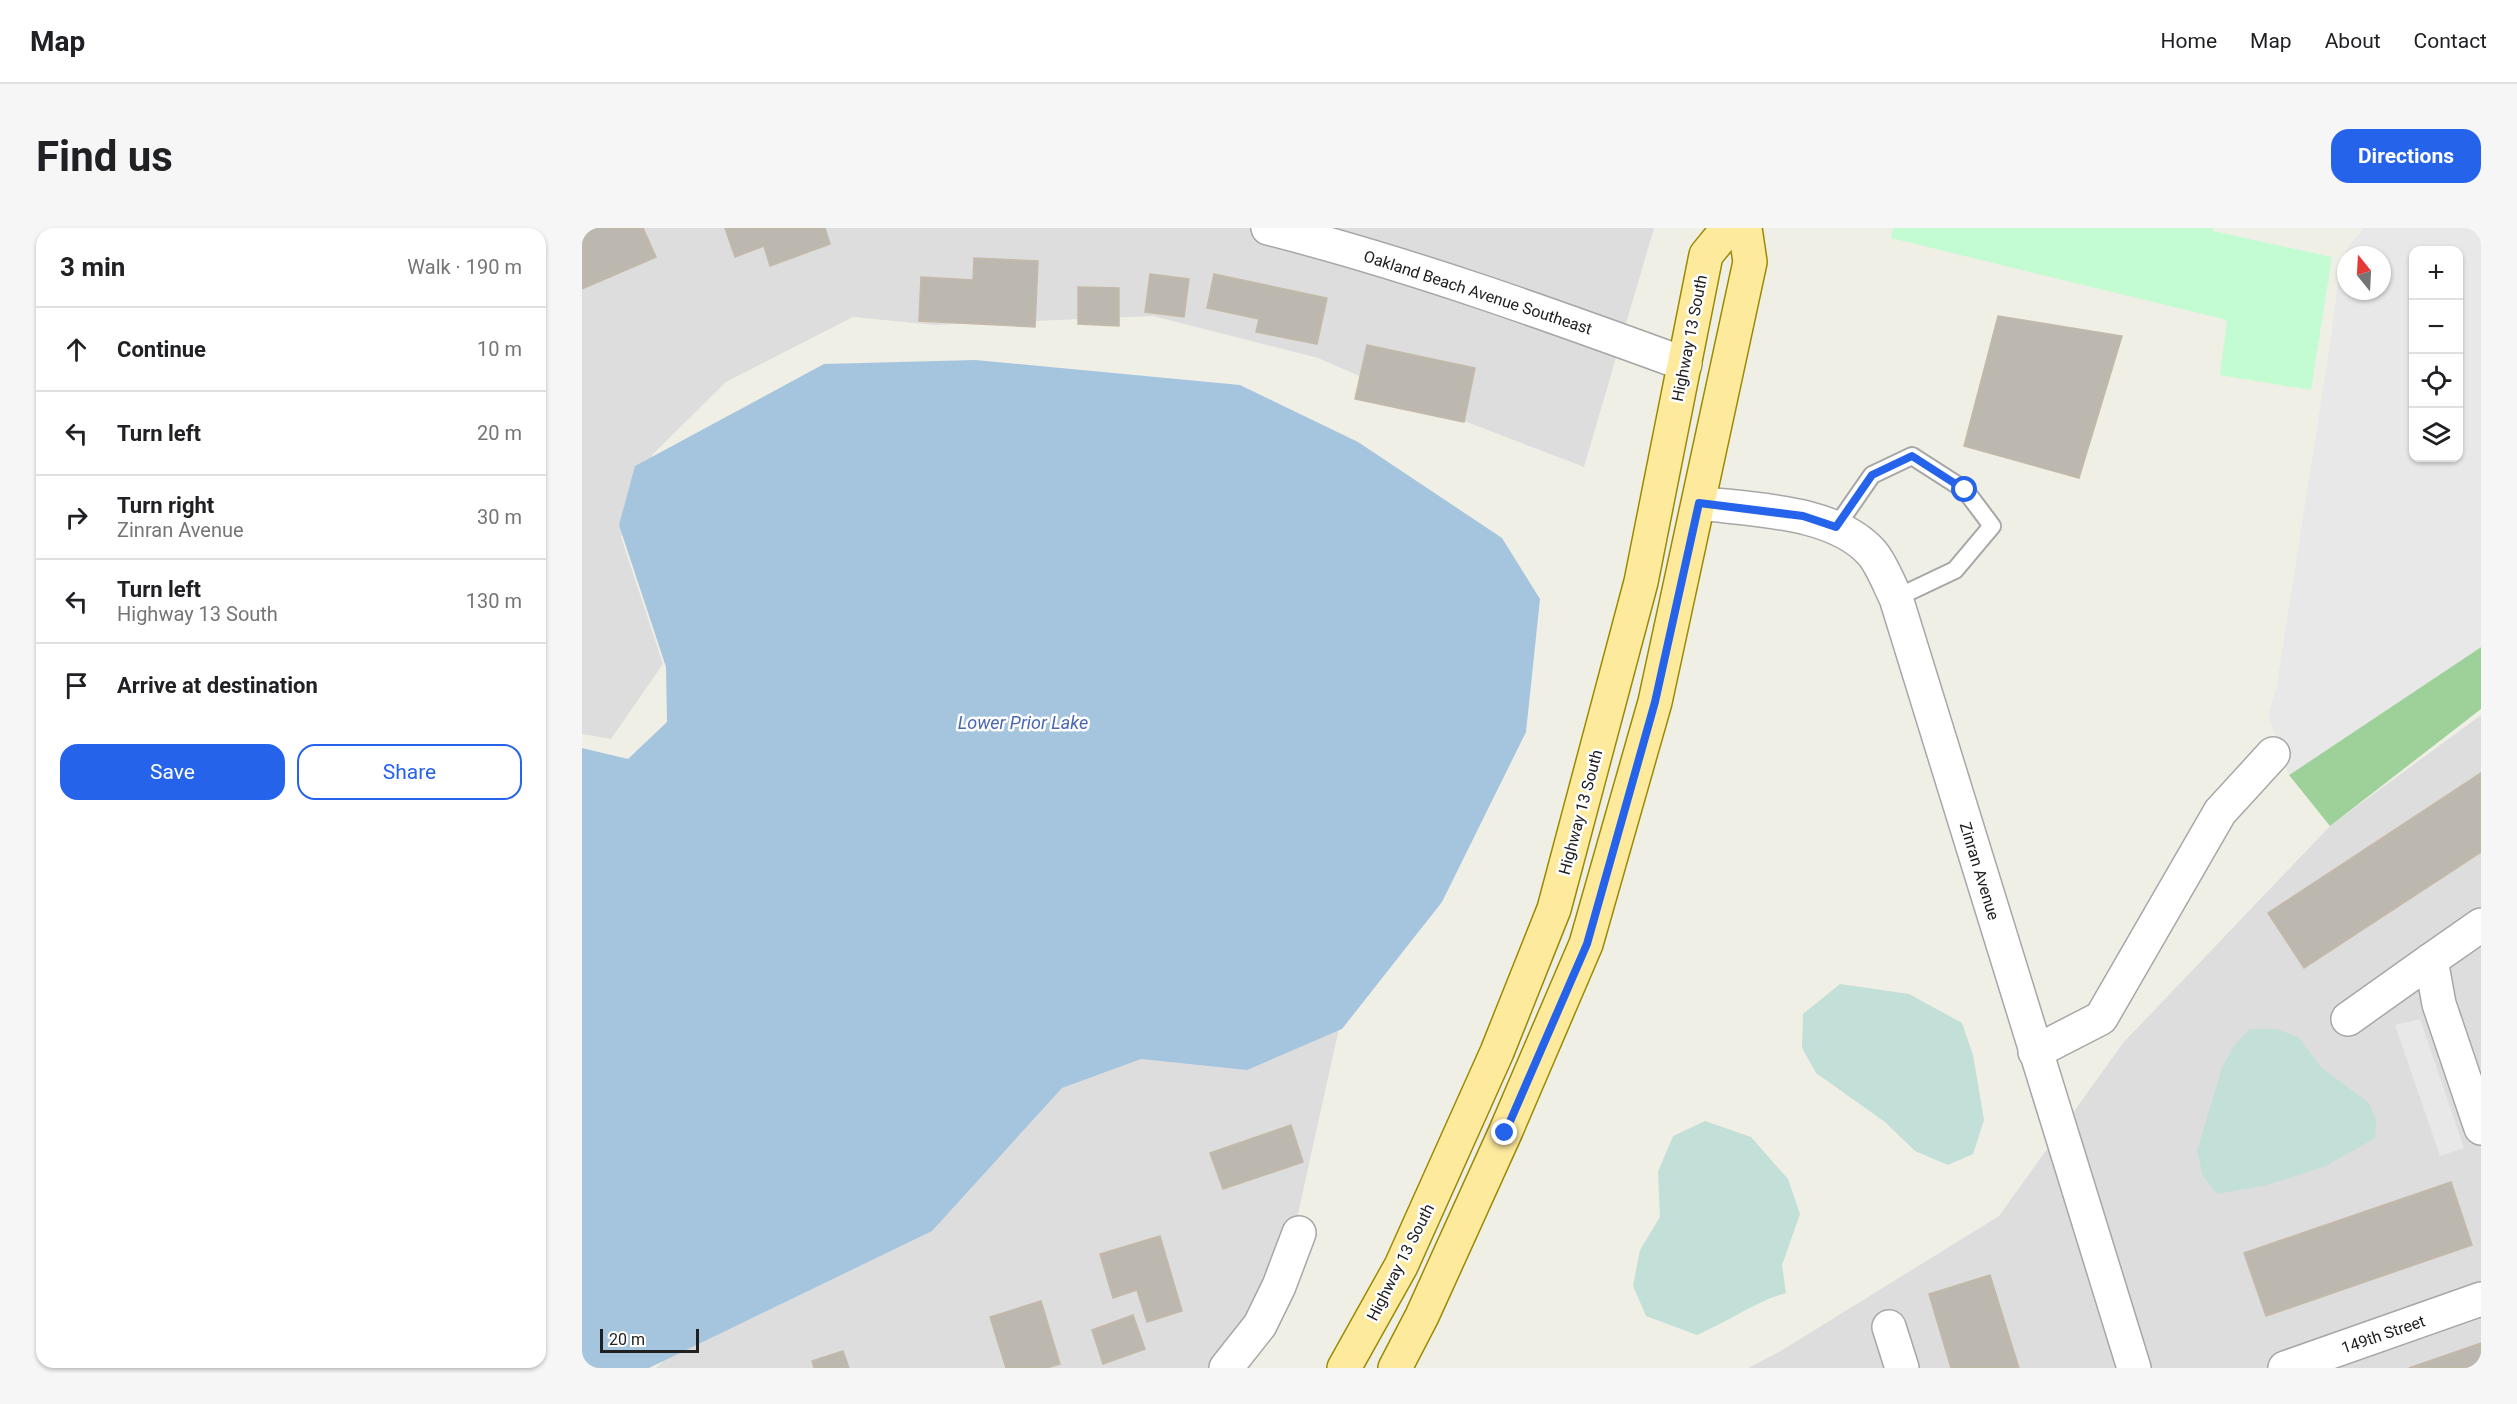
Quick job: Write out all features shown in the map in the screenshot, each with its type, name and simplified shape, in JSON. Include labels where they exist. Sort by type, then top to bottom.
[{"type":"main road","name":"Highway 13 South","points":[[1344,1368],[1401,1266],[1497,1052],[1554,909],[1641,582],[1706,255],[1728,228]]},
{"type":"main road","points":[[1395,1368],[1422,1316],[1501,1144],[1587,944],[1655,702],[1699,503],[1750,262],[1745,228]]},
{"type":"street","name":"Oakland Beach Avenue Southeast","points":[[1268,228],[1334,245],[1553,316],[1684,364]]},
{"type":"street","name":"Zinran Avenue","points":[[1699,503],[1803,516],[1836,527],[1872,553],[1896,598],[2134,1368]]},
{"type":"street","points":[[2035,1052],[2101,1018],[2220,812],[2273,754]]},
{"type":"street","points":[[2348,1019],[2481,925]]},
{"type":"street","points":[[2432,960],[2439,1004],[2481,1128]]},
{"type":"street","points":[[1226,1368],[1260,1325],[1279,1286],[1299,1233]]},
{"type":"street","name":"149th Street","points":[[2285,1368],[2481,1299]]},
{"type":"street","points":[[1889,1327],[1902,1368]]},
{"type":"lane","points":[[1836,527],[1872,475],[1912,456],[1965,490],[1992,526],[1955,570],[1896,598]]},
{"type":"shaded area","points":[[582,228],[1654,228],[1584,467],[1454,417],[1318,358],[1153,316],[935,325],[853,317],[726,382],[653,454],[621,537],[663,664],[611,739],[582,734]]},
{"type":"shaded area","points":[[2364,228],[2481,228],[2481,647],[2289,775],[2268,715],[2276,690],[2337,289],[2337,300],[2391,300],[2391,246],[2349,246]]},
{"type":"shaded area","points":[[2481,715],[2481,1368],[1748,1368],[1779,1352],[1999,1216],[2123,1043],[2330,826]]},
{"type":"shaded area","points":[[1840,984],[1909,994],[1962,1023],[1973,1055],[1984,1120],[1973,1154],[1948,1165],[1915,1151],[1885,1122],[1816,1073],[1802,1048],[1803,1014]]},
{"type":"shaded area","points":[[1345,1001],[1298,1214],[1235,1368],[656,1368],[709,1315],[831,1230],[1100,1064]]},
{"type":"shaded area","points":[[2420,1019],[2464,1148],[2440,1156],[2395,1025]]},
{"type":"shaded area","points":[[2250,1029],[2276,1029],[2298,1037],[2322,1068],[2369,1103],[2376,1120],[2375,1138],[2326,1166],[2267,1185],[2217,1194],[2203,1176],[2197,1151],[2222,1068],[2233,1047]]},
{"type":"shaded area","points":[[1705,1121],[1751,1137],[1788,1179],[1800,1214],[1782,1265],[1786,1293],[1697,1335],[1646,1316],[1633,1286],[1640,1250],[1660,1217],[1658,1172],[1673,1136]]},
{"type":"green space","points":[[1893,228],[2213,228],[2213,231],[2332,257],[2311,390],[2220,375],[2227,320],[1891,238]]},
{"type":"green space","points":[[2481,647],[2481,709],[2330,826],[2289,775]]},
{"type":"water","name":"Lower Prior Lake","points":[[975,360],[1240,385],[1358,442],[1502,538],[1540,599],[1526,732],[1442,902],[1342,1029],[1247,1070],[1141,1059],[1062,1088],[932,1231],[649,1368],[582,1368],[582,748],[628,759],[667,722],[666,667],[619,525],[635,466],[824,364]]},
{"type":"building","points":[[582,228],[643,228],[656,257],[582,289]]},
{"type":"building","points":[[725,228],[825,228],[830,244],[770,266],[764,246],[735,257]]},
{"type":"building","points":[[974,258],[1038,261],[1035,327],[919,321],[921,277],[973,280]]},
{"type":"building","points":[[1150,274],[1189,279],[1184,317],[1145,312]]},
{"type":"building","points":[[1214,274],[1327,298],[1317,344],[1256,332],[1259,319],[1207,308]]},
{"type":"building","points":[[1078,287],[1119,288],[1119,326],[1078,324]]},
{"type":"building","points":[[1998,316],[2122,336],[2079,478],[1964,446]]},
{"type":"building","points":[[1367,345],[1475,368],[1464,422],[1355,399]]},
{"type":"building","points":[[2481,773],[2481,852],[2304,968],[2268,913]]},
{"type":"building","points":[[1291,1125],[1303,1162],[1223,1189],[1210,1153]]},
{"type":"building","points":[[2451,1182],[2472,1245],[2266,1316],[2244,1253]]},
{"type":"building","points":[[1160,1236],[1182,1311],[1147,1322],[1137,1290],[1113,1298],[1100,1254]]},
{"type":"building","points":[[1990,1275],[2019,1368],[1951,1368],[1929,1294]]},
{"type":"building","points":[[1041,1301],[1060,1364],[1047,1368],[1006,1368],[990,1317]]},
{"type":"building","points":[[1133,1315],[1145,1349],[1103,1364],[1092,1330]]},
{"type":"building","points":[[2481,1343],[2481,1368],[2409,1368]]},
{"type":"building","points":[[843,1351],[849,1368],[814,1368],[812,1361]]},
{"type":"route","points":[[1505,1133],[1587,944],[1655,702],[1699,503],[1803,516],[1836,527],[1872,475],[1912,456],[1965,490]]}]
